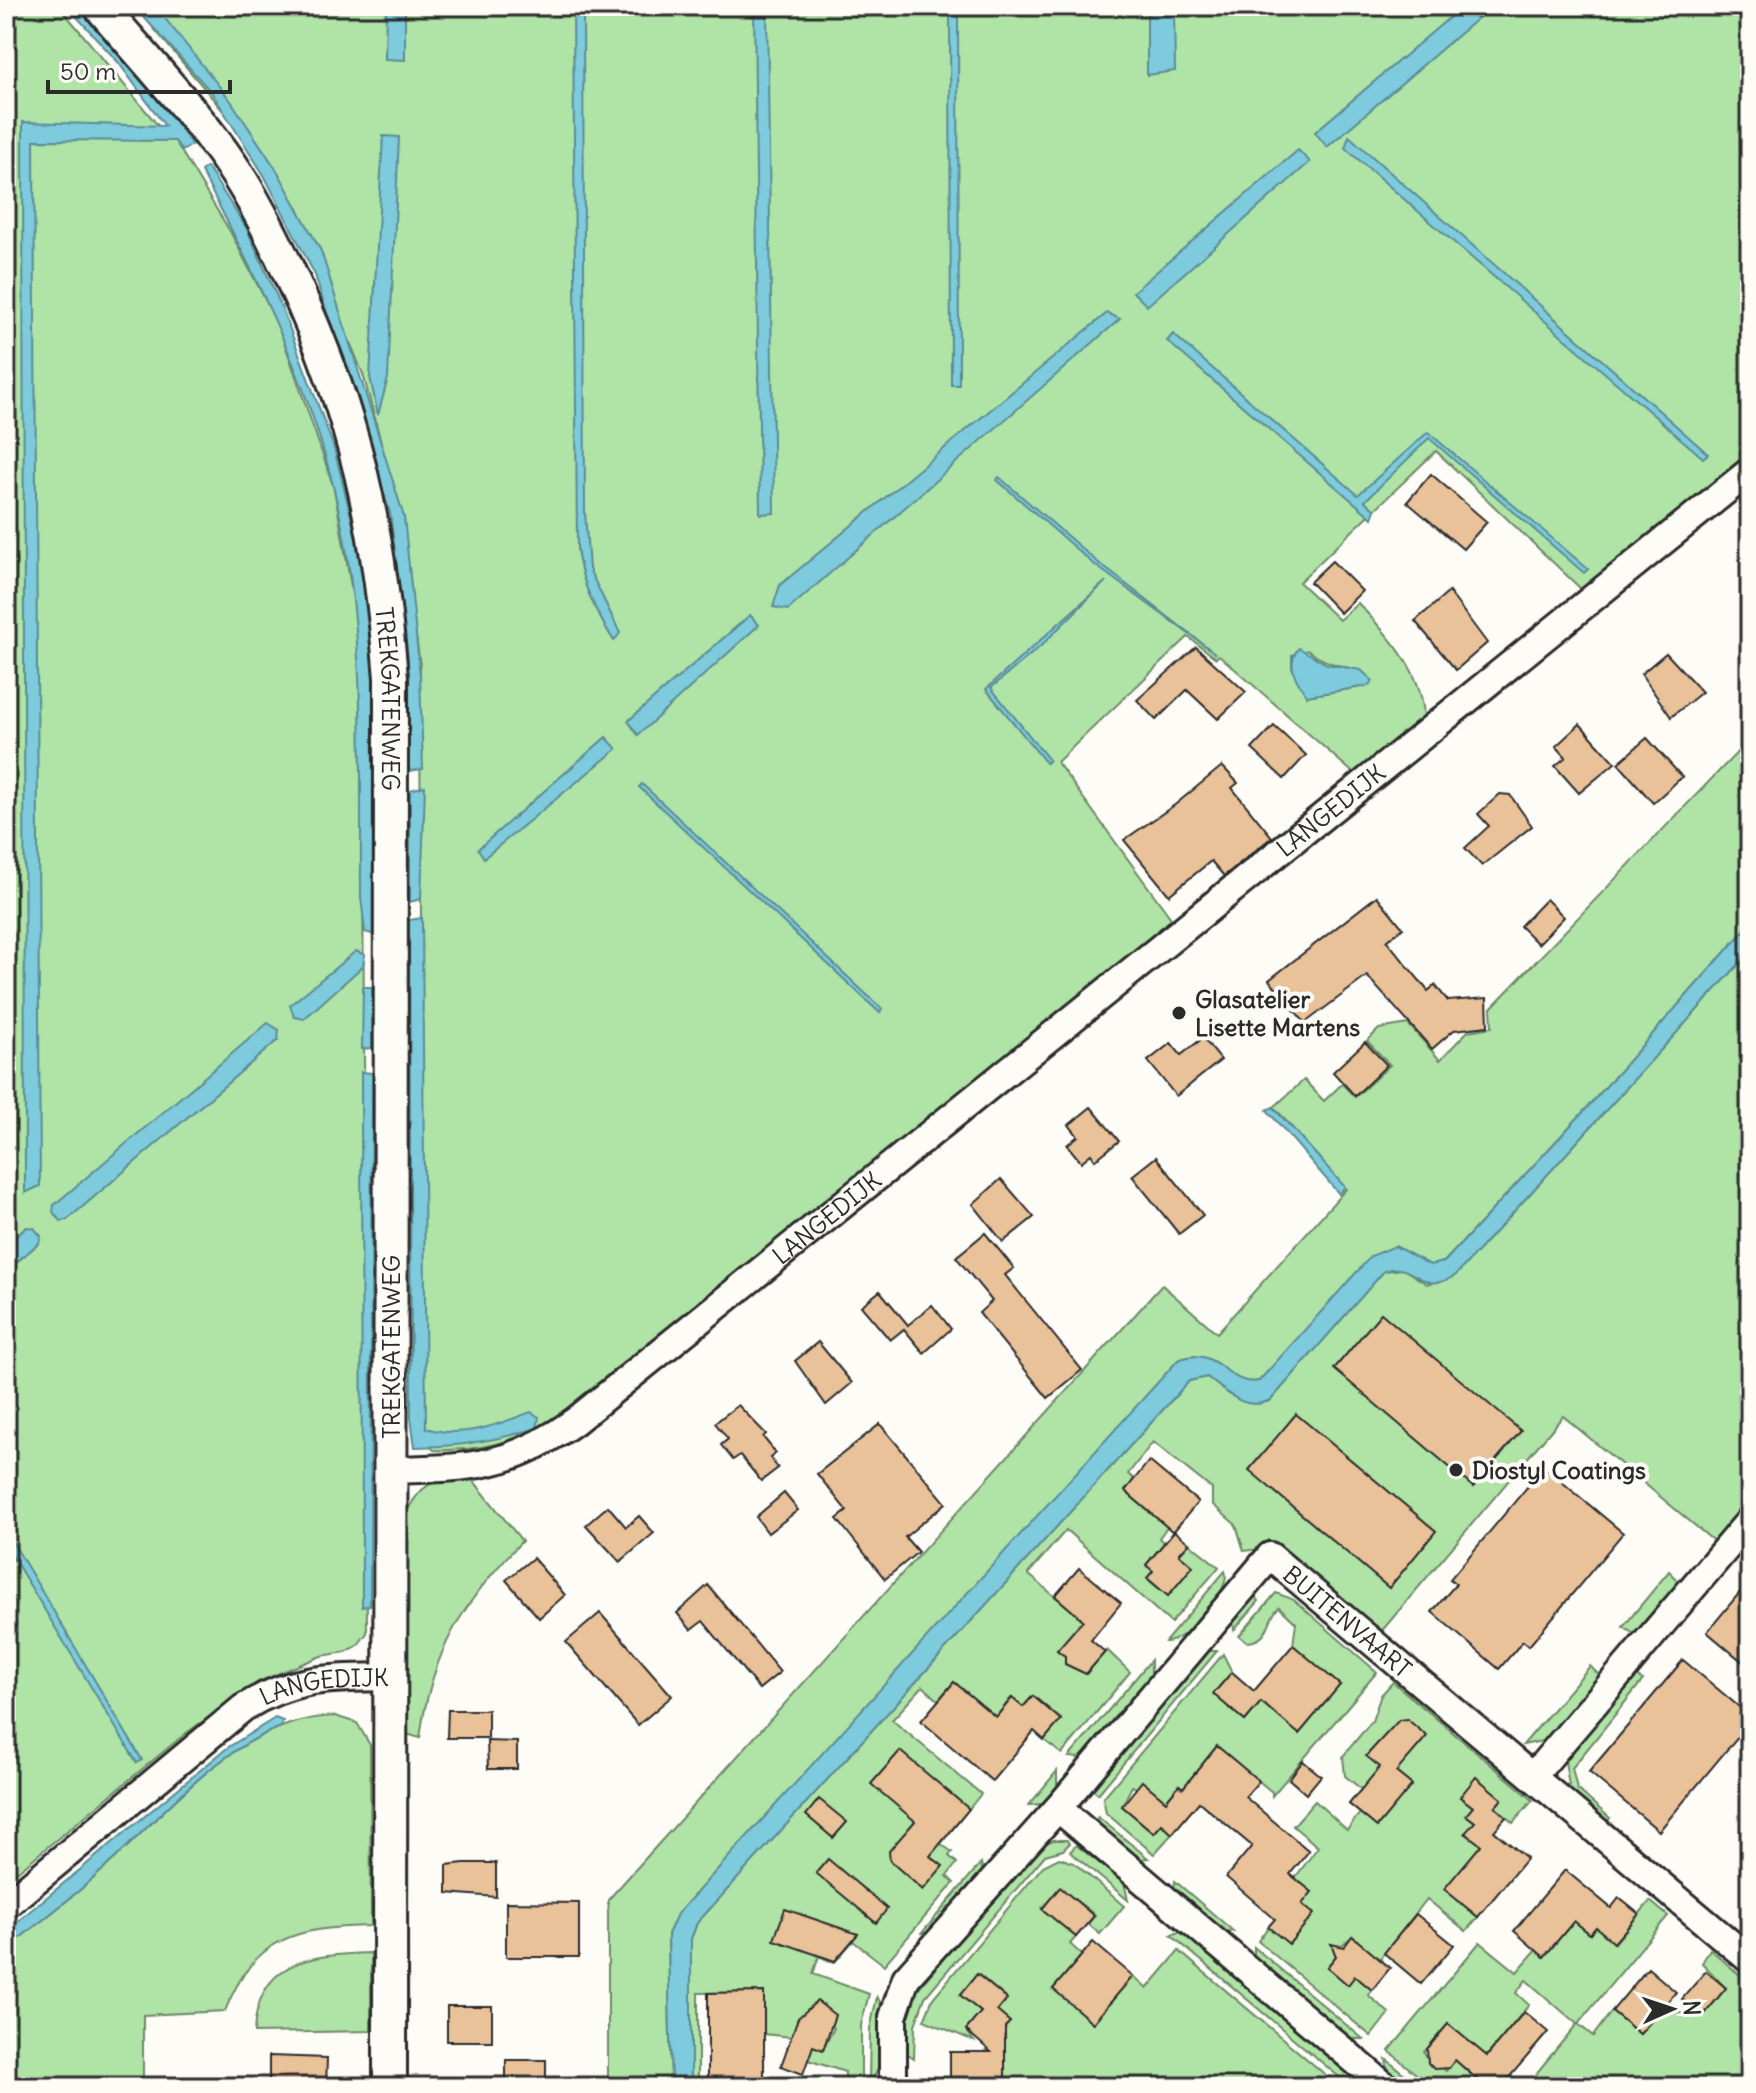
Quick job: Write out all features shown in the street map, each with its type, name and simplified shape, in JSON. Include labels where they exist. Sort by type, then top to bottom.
[{"type":"street","name":"TREKGATENWEG","points":[[100,6],[215,142],[272,234],[317,332],[344,407],[365,480],[385,599],[391,678],[391,1470]]},
{"type":"street","name":"LANGEDIJK","points":[[6,1905],[243,1708],[269,1692],[287,1684],[325,1678],[390,1677],[391,1470],[449,1469],[513,1458],[544,1444],[1750,471]]},
{"type":"street","points":[[1533,1776],[1750,1520]]},
{"type":"street","name":"BUITENVAART","points":[[893,2087],[893,2017],[906,1978],[1058,1808],[1270,1556],[1750,1960]]},
{"type":"street","points":[[390,1677],[390,2087]]},
{"type":"street","points":[[1058,1808],[1386,2087]]},
{"type":"green space","points":[[6,6],[59,6],[165,134],[175,141],[231,233],[279,327],[334,488],[362,650],[367,1633],[357,1646],[346,1652],[321,1656],[258,1682],[185,1734],[6,1881],[6,1271],[39,1243],[27,1227],[6,1245]]},
{"type":"green space","points":[[135,6],[1750,6],[1750,456],[1583,591],[1436,451],[1299,582],[1339,620],[1358,603],[1404,658],[1419,688],[1424,724],[1359,778],[1219,655],[1216,658],[1188,637],[1057,762],[1173,921],[568,1412],[504,1442],[470,1449],[434,1450],[423,1440],[420,665],[399,510],[363,374],[325,281],[240,131]],"holes":[[[1308,650],[1357,672],[1372,681],[1367,686],[1307,696],[1292,667],[1292,655]]]},
{"type":"green space","points":[[1750,739],[1750,924],[1586,1109],[1444,1262],[1430,1265],[1395,1246],[1259,1381],[1238,1378],[1203,1357],[1178,1360],[668,1934],[671,2087],[608,2087],[608,1900],[1162,1285],[1217,1333],[1346,1189],[1274,1107],[1304,1080],[1324,1101],[1342,1084],[1355,1097],[1390,1065],[1367,1041],[1379,1029],[1408,1024],[1440,1060],[1468,1031],[1492,1027],[1491,1008]]},
{"type":"green space","points":[[1750,952],[1750,1502],[1716,1543],[1563,1416],[1380,1633],[1268,1540],[1260,1549],[1244,1551],[1236,1525],[1212,1504],[1212,1489],[1153,1442],[1128,1474],[1134,1479],[1125,1491],[1167,1527],[1159,1538],[1164,1543],[1146,1565],[1153,1571],[1147,1579],[1167,1595],[1193,1566],[1179,1554],[1189,1543],[1219,1567],[1171,1623],[1066,1530],[1028,1574],[1083,1620],[1057,1650],[1066,1657],[1065,1664],[1086,1674],[1107,1650],[1130,1672],[1062,1754],[1044,1740],[1061,1719],[1033,1696],[1023,1707],[1011,1698],[996,1717],[954,1682],[938,1700],[923,1686],[892,1720],[981,1794],[941,1844],[952,1852],[949,1856],[957,1863],[947,1876],[954,1883],[884,1965],[853,1941],[834,1963],[819,1956],[813,1974],[869,1994],[861,2025],[861,2084],[845,2086],[845,2072],[808,2060],[813,2046],[823,2049],[834,2028],[831,2026],[835,2015],[825,2011],[824,2004],[813,2003],[806,2017],[798,2018],[791,2037],[764,2034],[764,1992],[698,1993],[698,2087],[691,2087],[691,1939],[697,1923],[1189,1381],[1207,1377],[1237,1399],[1253,1404],[1271,1400],[1384,1271],[1403,1269],[1427,1284],[1456,1275]]},
{"type":"green space","points":[[469,1475],[522,1541],[483,1585],[453,1630],[432,1680],[420,1738],[403,1733],[406,1513],[424,1488]]},
{"type":"green space","points":[[1225,1571],[1222,1590],[1206,1614],[1184,1634],[1165,1642]]},
{"type":"green space","points":[[1669,1571],[1679,1581],[1679,1587],[1636,1635],[1623,1627]]},
{"type":"green space","points":[[1276,1593],[1294,1600],[1377,1672],[1272,1796],[1272,1792],[1217,1746],[1183,1788],[1179,1785],[1166,1801],[1132,1786],[1122,1806],[1154,1833],[1162,1824],[1172,1834],[1154,1854],[1106,1813],[1103,1798],[1223,1654],[1232,1672],[1213,1694],[1245,1721],[1261,1702],[1340,1685],[1293,1645],[1296,1623],[1279,1607],[1261,1637],[1248,1642],[1239,1636]]},
{"type":"green space","points":[[1253,1594],[1259,1601],[1234,1630],[1233,1617]]},
{"type":"green space","points":[[1204,1651],[1217,1651],[1098,1794],[1091,1788]]},
{"type":"green space","points":[[1151,1660],[1151,1677],[1086,1754],[1079,1758],[1069,1757]]},
{"type":"green space","points":[[1590,1666],[1600,1676],[1599,1681],[1547,1740],[1523,1745]]},
{"type":"green space","points":[[1634,1675],[1643,1680],[1572,1768],[1577,1789],[1610,1818],[1606,1823],[1570,1792],[1565,1761]]},
{"type":"green space","points":[[1393,1682],[1533,1800],[1513,1823],[1495,1807],[1502,1799],[1477,1778],[1460,1796],[1473,1807],[1466,1815],[1475,1822],[1466,1833],[1481,1845],[1445,1889],[1478,1917],[1466,1931],[1427,1899],[1378,1961],[1353,1936],[1334,1951],[1336,1956],[1327,1967],[1348,1984],[1355,1976],[1372,1990],[1368,1995],[1389,2013],[1371,2036],[1258,1941],[1268,1927],[1302,1904],[1295,1878],[1318,1847],[1293,1826],[1315,1801],[1347,1830],[1360,1813],[1349,1804],[1361,1789],[1345,1776],[1343,1756],[1372,1721],[1381,1695]]},
{"type":"green space","points":[[335,1716],[357,1723],[370,1745],[371,1926],[320,1930],[281,1941],[250,1966],[225,2011],[143,2015],[143,2087],[6,2087],[6,1949],[85,1886],[185,1791],[239,1748],[269,1732],[301,1721]]},
{"type":"green space","points":[[1057,1771],[1057,1787],[1042,1804],[1029,1805]]},
{"type":"green space","points":[[1098,1817],[1148,1858],[1134,1860],[1094,1822]]},
{"type":"green space","points":[[1053,1840],[1067,1840],[1069,1844],[1063,1850],[1045,1855],[925,1997],[915,2025],[914,2058],[905,2052],[906,2017],[917,1990],[1037,1847]]},
{"type":"green space","points":[[1076,1845],[1124,1882],[1128,1900],[1070,1852]]},
{"type":"green space","points":[[1059,1858],[1074,1863],[1124,1906],[1100,1934],[1088,1924],[1095,1915],[1060,1888],[1042,1908],[1076,1937],[1070,1944],[1082,1955],[1053,1989],[1133,1976],[1147,1989],[1179,1951],[1340,2087],[1005,2087],[1005,2052],[984,2052],[1010,2022],[997,2011],[1007,1999],[978,1974],[961,1995],[981,2012],[966,2030],[974,2041],[924,2020],[933,1998],[1043,1866]]},
{"type":"green space","points":[[981,1863],[983,1873],[931,1933],[922,1933]]},
{"type":"green space","points":[[1175,1881],[1233,1931],[1219,1931],[1174,1893]]},
{"type":"green space","points":[[1650,1901],[1668,1916],[1578,2024],[1593,2036],[1612,2011],[1640,2034],[1668,2001],[1683,2014],[1691,2006],[1703,2016],[1726,1988],[1702,1963],[1710,1949],[1750,1984],[1750,2087],[1525,2087],[1577,2024],[1526,1980],[1516,1993],[1529,2005],[1486,2057],[1448,2024],[1424,2052],[1434,2069],[1440,2066],[1446,2071],[1455,2060],[1475,2078],[1467,2087],[1431,2087],[1389,2051],[1480,1942],[1517,1972],[1536,1950],[1544,1956],[1574,1921],[1590,1934],[1596,1927],[1615,1943]]},
{"type":"green space","points":[[1179,1932],[1188,1935],[1368,2087],[1351,2087],[1171,1935]]},
{"type":"green space","points":[[1254,1947],[1363,2039],[1348,2039],[1254,1959]]},
{"type":"green space","points":[[371,1953],[371,2031],[254,2033],[257,2009],[265,1990],[276,1976],[290,1966],[327,1956]]},
{"type":"green space","points":[[877,1997],[883,2015],[883,2041],[878,2067],[869,2083],[870,2029]]},
{"type":"green space","points":[[1386,2059],[1420,2087],[1396,2081],[1389,2072]]},
{"type":"water","points":[[67,6],[80,6],[136,65],[192,145],[182,151],[175,141],[34,140],[40,1186],[25,1193],[23,122],[165,126],[118,62]]},
{"type":"water","points":[[134,6],[155,6],[231,101],[278,172],[321,251],[404,517],[420,675],[423,769],[409,771],[408,660],[390,513],[315,275],[264,175],[212,93]]},
{"type":"water","points":[[386,6],[405,6],[405,60],[385,59]]},
{"type":"water","points":[[573,6],[583,6],[585,512],[589,569],[620,633],[614,641],[590,597],[577,549]]},
{"type":"water","points":[[754,6],[767,6],[774,513],[760,514]]},
{"type":"water","points":[[950,6],[958,6],[959,385],[951,385]]},
{"type":"water","points":[[1147,6],[1174,6],[1175,71],[1147,75]]},
{"type":"water","points":[[1463,6],[1492,6],[1327,147],[1315,132]]},
{"type":"water","points":[[383,136],[399,137],[388,378],[378,415],[370,377]]},
{"type":"water","points":[[1349,136],[1708,454],[1703,458],[1345,148]]},
{"type":"water","points":[[1298,150],[1310,162],[1147,306],[1133,292]]},
{"type":"water","points":[[207,167],[247,229],[282,308],[334,448],[355,532],[368,611],[373,667],[375,935],[365,932],[361,897],[359,668],[350,577],[333,484],[320,438],[286,346],[201,171]]},
{"type":"water","points":[[1107,313],[1120,319],[788,610],[773,607],[780,585]]},
{"type":"water","points":[[1173,334],[1358,495],[1428,432],[1588,569],[1584,573],[1429,438],[1365,501],[1375,510],[1372,518],[1167,341]]},
{"type":"water","points":[[999,477],[1095,560],[1216,654],[1091,562],[997,480]]},
{"type":"water","points":[[1106,581],[1042,645],[991,688],[1049,760],[1046,763],[986,689]]},
{"type":"water","points":[[750,615],[759,625],[638,735],[628,721]]},
{"type":"water","points":[[1299,648],[1327,664],[1361,670],[1373,681],[1368,686],[1307,696],[1292,666]]},
{"type":"water","points":[[606,737],[617,749],[484,858],[478,849]]},
{"type":"water","points":[[642,784],[882,1009],[880,1013],[639,787]]},
{"type":"water","points":[[425,786],[421,899],[410,902],[410,790]]},
{"type":"water","points":[[422,918],[426,1428],[466,1431],[492,1426],[531,1412],[539,1417],[537,1428],[507,1436],[462,1444],[415,1447],[411,1418],[409,920]]},
{"type":"water","points":[[1750,924],[1750,952],[1456,1275],[1434,1282],[1403,1270],[1384,1271],[1271,1400],[1253,1404],[1244,1402],[1207,1377],[1189,1381],[697,1923],[691,1939],[691,2087],[671,2087],[668,1934],[677,1914],[1178,1360],[1203,1357],[1238,1378],[1259,1381],[1371,1256],[1395,1246],[1430,1265],[1444,1262],[1586,1109]]},
{"type":"water","points":[[356,951],[365,955],[363,966],[304,1019],[294,1017],[290,1005]]},
{"type":"water","points":[[363,987],[372,987],[372,1048],[362,1049]]},
{"type":"water","points":[[268,1023],[279,1030],[278,1040],[67,1220],[61,1221],[53,1212],[54,1205]]},
{"type":"water","points":[[361,1072],[372,1073],[370,1605],[362,1607]]},
{"type":"water","points":[[1273,1107],[1345,1187],[1339,1194],[1267,1110]]},
{"type":"water","points":[[27,1227],[34,1228],[41,1236],[39,1243],[6,1271],[6,1245]]},
{"type":"water","points":[[6,1531],[142,1760],[137,1763],[6,1546]]},
{"type":"water","points":[[275,1718],[283,1721],[281,1727],[233,1752],[211,1768],[85,1886],[6,1949],[6,1931],[227,1748]]},
{"type":"building","points":[[1431,474],[1487,522],[1463,549],[1407,502]]},
{"type":"building","points":[[1332,561],[1362,591],[1340,613],[1310,582]]},
{"type":"building","points":[[1449,592],[1487,643],[1456,670],[1415,621]]},
{"type":"building","points":[[1196,647],[1246,692],[1218,719],[1187,690],[1156,720],[1137,700]]},
{"type":"building","points":[[1666,653],[1702,692],[1671,717],[1641,674]]},
{"type":"building","points":[[1580,724],[1615,763],[1579,793],[1555,766],[1566,757],[1556,746]]},
{"type":"building","points":[[1274,726],[1306,755],[1284,779],[1252,749]]},
{"type":"building","points":[[1647,738],[1682,777],[1653,803],[1618,763]]},
{"type":"building","points":[[1222,766],[1238,783],[1232,788],[1272,837],[1224,876],[1211,861],[1169,895],[1124,840],[1176,804]]},
{"type":"building","points":[[1500,794],[1510,795],[1532,826],[1482,866],[1465,848],[1489,826],[1478,814]]},
{"type":"building","points":[[1377,896],[1403,928],[1387,941],[1428,991],[1435,985],[1448,1001],[1487,998],[1488,1026],[1454,1030],[1432,1049],[1367,976],[1305,1023],[1269,980]]},
{"type":"building","points":[[1546,899],[1564,917],[1538,944],[1520,926]]},
{"type":"building","points":[[1203,1038],[1221,1060],[1176,1096],[1148,1061],[1171,1043],[1181,1055]]},
{"type":"building","points":[[1365,1042],[1387,1065],[1355,1096],[1333,1072]]},
{"type":"building","points":[[1091,1107],[1119,1141],[1095,1160],[1091,1154],[1081,1162],[1067,1145],[1078,1136],[1069,1125]]},
{"type":"building","points":[[1156,1157],[1203,1215],[1179,1234],[1132,1176]]},
{"type":"building","points":[[1001,1179],[1034,1217],[1003,1242],[973,1204]]},
{"type":"building","points":[[985,1233],[1014,1268],[1005,1275],[1082,1370],[1048,1398],[979,1313],[992,1301],[956,1257]]},
{"type":"building","points":[[880,1291],[908,1325],[932,1305],[951,1329],[924,1353],[904,1329],[890,1340],[861,1306]]},
{"type":"building","points":[[1381,1313],[1521,1431],[1473,1487],[1334,1369]]},
{"type":"building","points":[[818,1342],[852,1383],[826,1405],[795,1361]]},
{"type":"building","points":[[738,1405],[766,1434],[763,1437],[776,1453],[770,1458],[778,1468],[761,1481],[740,1455],[733,1460],[721,1445],[728,1439],[715,1423]]},
{"type":"building","points":[[1296,1414],[1436,1531],[1389,1588],[1249,1470]]},
{"type":"building","points":[[880,1424],[946,1503],[905,1537],[918,1552],[885,1579],[837,1519],[847,1511],[817,1474]]},
{"type":"building","points":[[1149,1461],[1198,1502],[1173,1532],[1125,1491]]},
{"type":"building","points":[[1544,1467],[1623,1533],[1529,1646],[1523,1641],[1499,1669],[1432,1612],[1456,1584],[1450,1579]]},
{"type":"building","points":[[784,1493],[798,1510],[768,1533],[756,1517]]},
{"type":"building","points":[[608,1506],[626,1527],[639,1516],[654,1533],[620,1562],[586,1525]]},
{"type":"building","points":[[1174,1531],[1189,1543],[1179,1554],[1193,1566],[1168,1596],[1147,1578],[1153,1571],[1146,1565]]},
{"type":"building","points":[[533,1558],[565,1595],[539,1618],[506,1580]]},
{"type":"building","points":[[1079,1568],[1121,1603],[1091,1640],[1105,1652],[1086,1674],[1065,1664],[1065,1656],[1057,1650],[1083,1620],[1055,1596]]},
{"type":"building","points":[[1750,1580],[1750,1668],[1707,1632]]},
{"type":"building","points":[[708,1585],[780,1672],[759,1689],[703,1621],[691,1630],[677,1613]]},
{"type":"building","points":[[600,1613],[672,1696],[638,1725],[566,1642]]},
{"type":"building","points":[[1293,1645],[1340,1685],[1299,1734],[1261,1702],[1245,1721],[1213,1694],[1232,1672],[1254,1691]]},
{"type":"building","points":[[1683,1660],[1750,1716],[1750,1722],[1659,1831],[1589,1772]]},
{"type":"building","points":[[954,1682],[996,1717],[1012,1698],[1023,1707],[1033,1696],[1061,1720],[1044,1740],[1034,1731],[992,1781],[921,1721]]},
{"type":"building","points":[[448,1710],[488,1710],[488,1738],[447,1738]]},
{"type":"building","points":[[1407,1719],[1427,1736],[1396,1772],[1412,1785],[1377,1827],[1349,1804],[1380,1767],[1366,1756],[1399,1720]]},
{"type":"building","points":[[487,1741],[517,1742],[517,1769],[488,1769]]},
{"type":"building","points":[[1217,1746],[1259,1781],[1245,1797],[1309,1851],[1290,1874],[1312,1892],[1302,1904],[1314,1914],[1289,1944],[1268,1927],[1275,1919],[1226,1877],[1252,1846],[1199,1802],[1172,1834],[1162,1824],[1154,1833],[1122,1806],[1142,1781],[1166,1801],[1179,1785],[1183,1788]]},
{"type":"building","points":[[900,1751],[969,1809],[930,1856],[943,1866],[923,1890],[890,1861],[889,1851],[915,1821],[871,1784]]},
{"type":"building","points":[[1303,1761],[1321,1776],[1306,1794],[1289,1779]]},
{"type":"building","points":[[1476,1777],[1502,1799],[1495,1807],[1506,1817],[1494,1831],[1527,1858],[1478,1917],[1444,1889],[1481,1845],[1465,1833],[1475,1822],[1466,1815],[1473,1807],[1460,1797]]},
{"type":"building","points":[[819,1799],[847,1822],[833,1838],[806,1815]]},
{"type":"building","points":[[828,1859],[887,1909],[876,1923],[816,1873]]},
{"type":"building","points":[[496,1863],[496,1897],[447,1893],[447,1865]]},
{"type":"building","points":[[1565,1870],[1611,1908],[1619,1898],[1639,1914],[1614,1943],[1596,1927],[1590,1934],[1574,1921],[1544,1957],[1514,1931]]},
{"type":"building","points":[[1060,1887],[1094,1916],[1076,1937],[1042,1909]]},
{"type":"building","points":[[506,1902],[579,1903],[579,1957],[506,1957]]},
{"type":"building","points":[[785,1909],[858,1934],[835,1961],[774,1940]]},
{"type":"building","points":[[1416,1914],[1454,1945],[1421,1984],[1384,1953]]},
{"type":"building","points":[[1352,1936],[1390,1968],[1372,1990],[1355,1976],[1348,1985],[1327,1967],[1336,1956],[1331,1944],[1344,1947]]},
{"type":"building","points":[[1093,1942],[1133,1976],[1093,2023],[1053,1989]]},
{"type":"building","points":[[1648,1968],[1676,1992],[1640,2034],[1612,2011]]},
{"type":"building","points":[[1706,1971],[1726,1988],[1703,2016],[1682,1999]]},
{"type":"building","points":[[977,1974],[1007,1999],[997,2011],[1010,2022],[1005,2027],[1005,2087],[950,2087],[950,2052],[991,2052],[966,2030],[981,2012],[960,1995]]},
{"type":"building","points":[[764,1992],[764,2087],[708,2087],[708,1993]]},
{"type":"building","points":[[817,2001],[835,2015],[823,2050],[813,2046],[803,2074],[781,2066],[798,2018]]},
{"type":"building","points":[[447,2006],[492,2006],[492,2041],[447,2041]]},
{"type":"building","points":[[1524,2012],[1548,2032],[1501,2087],[1486,2087],[1455,2060],[1449,2068],[1434,2069],[1428,2063],[1427,2049],[1448,2024],[1487,2056]]},
{"type":"building","points":[[269,2056],[327,2058],[326,2087],[269,2087]]},
{"type":"building","points":[[506,2060],[546,2060],[546,2087],[506,2087]]},
{"type":"place","name":"Glasatelier Lisette Martens","points":[[1179,1013]]},
{"type":"place","name":"Diostyl Coatings","points":[[1456,1470]]}]
